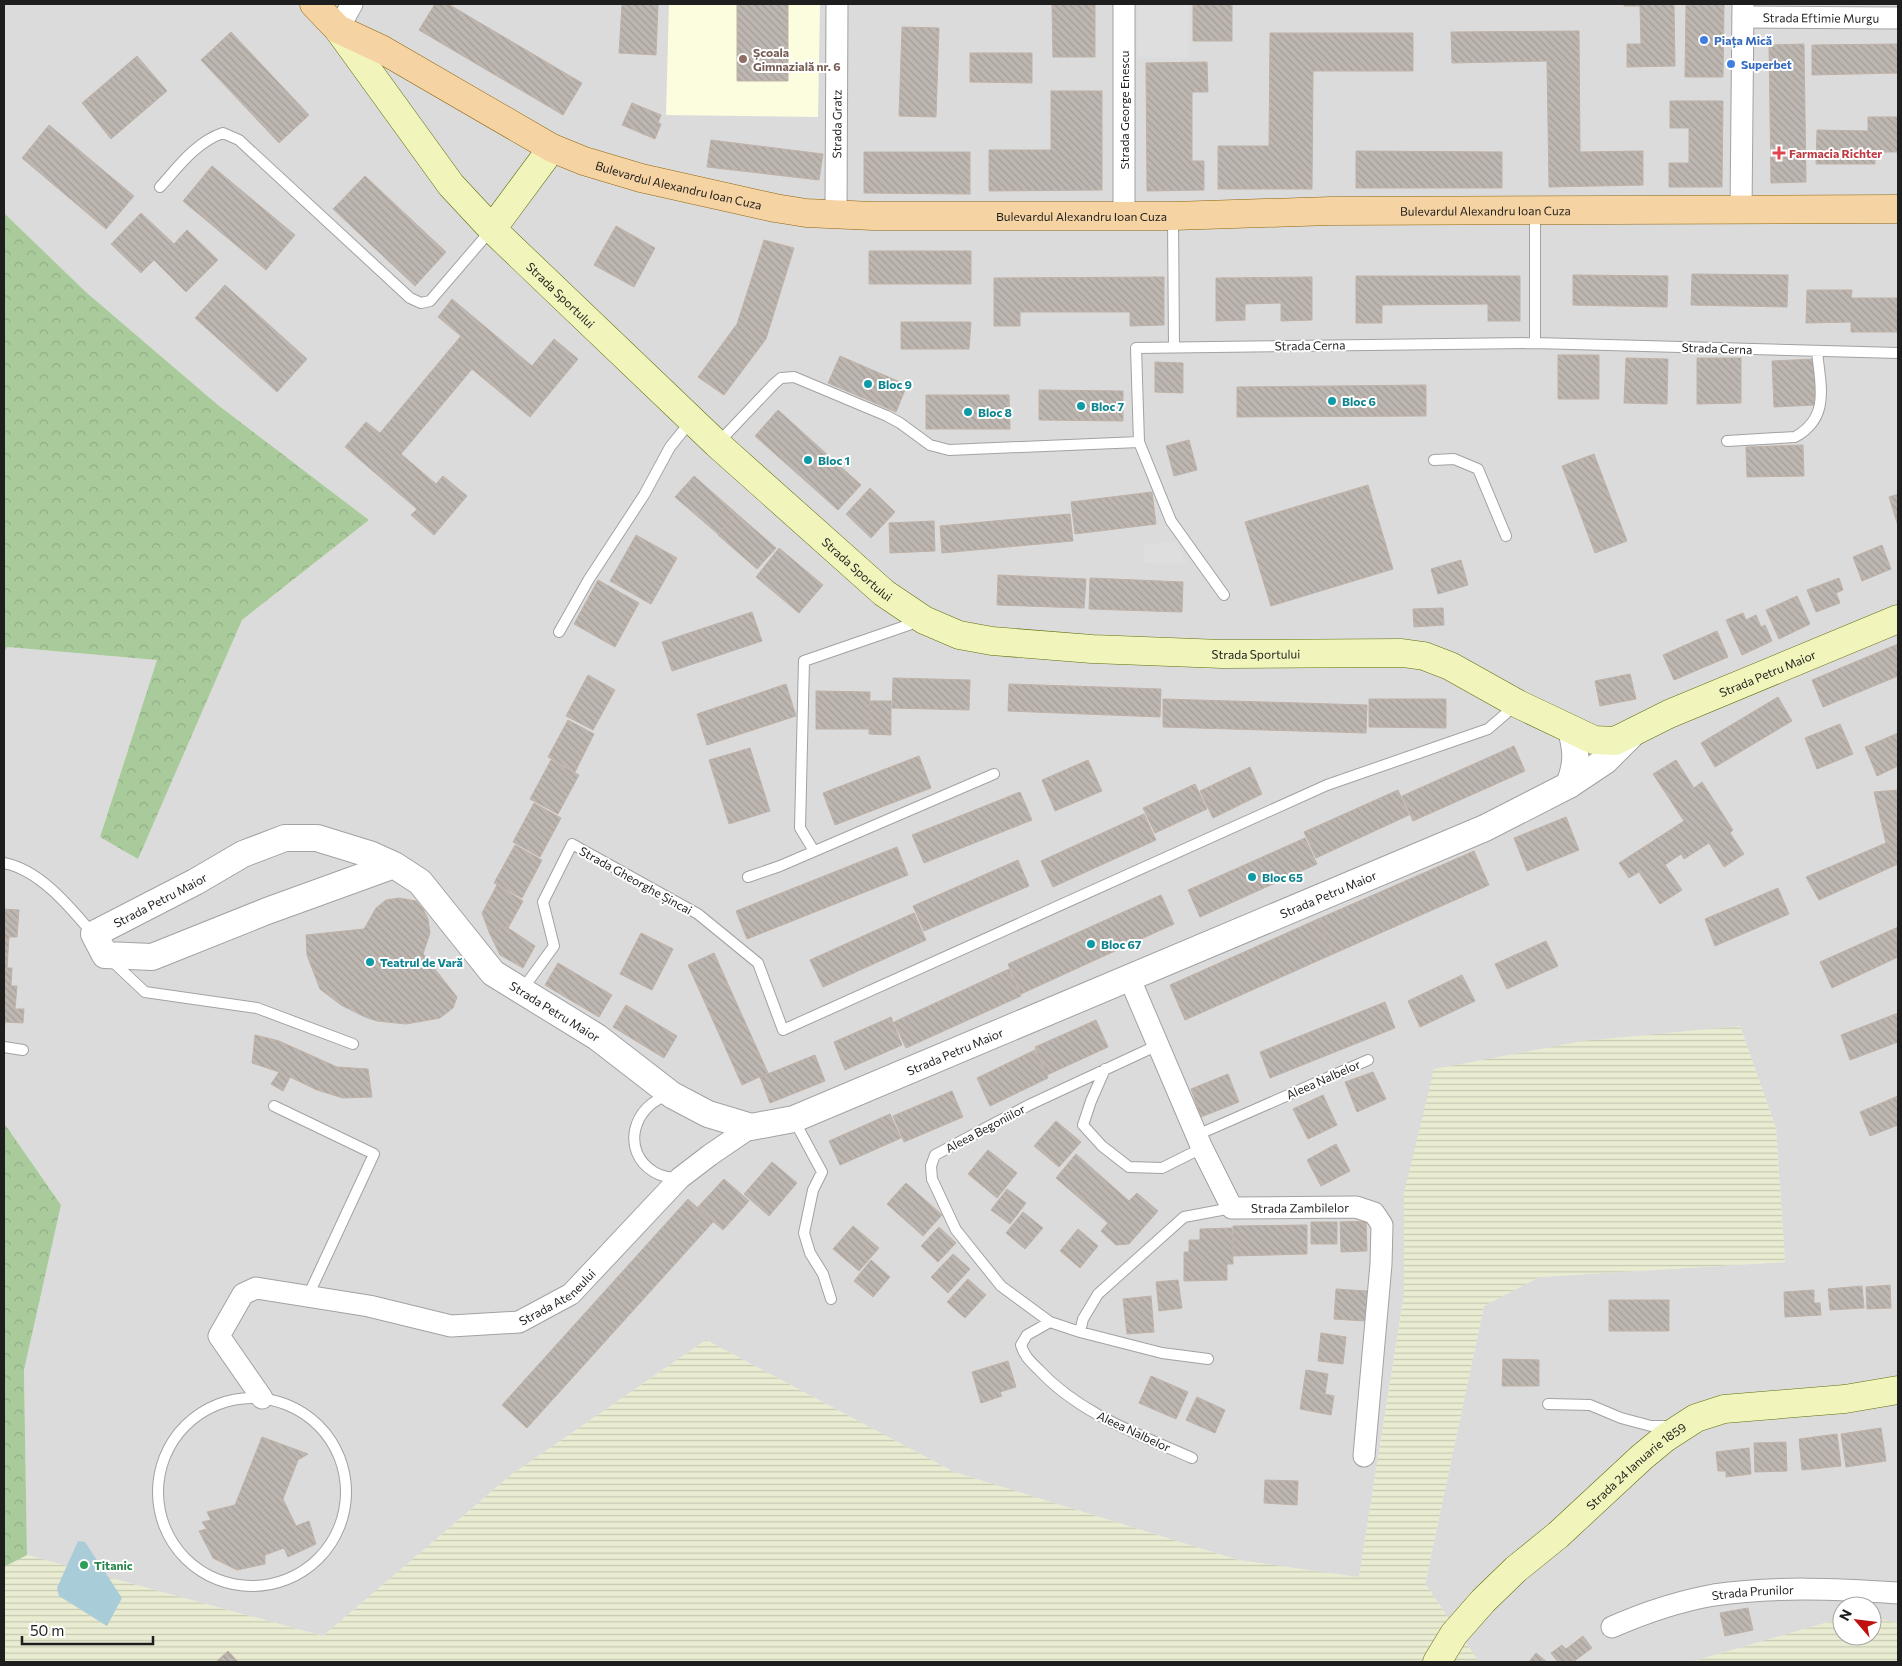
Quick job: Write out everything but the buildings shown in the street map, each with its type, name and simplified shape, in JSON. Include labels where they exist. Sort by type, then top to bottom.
[{"type":"main road","name":"Bulevardul Alexandru Ioan Cuza","points":[[314,4],[338,29],[383,50],[552,148],[584,161],[641,178],[775,208],[806,213],[1173,216],[1535,210],[1898,209]]},
{"type":"main road","name":"Strada Sportului","points":[[338,29],[451,185],[492,229],[691,421],[884,593],[924,620],[960,635],[992,641],[1092,649],[1222,654],[1402,653],[1424,656],[1450,666],[1518,704],[1571,730]]},
{"type":"main road","points":[[492,229],[552,148]]},
{"type":"main road","name":"Strada Petru Maior","points":[[1571,730],[1636,729],[1898,618]]},
{"type":"main road","name":"Strada 24 Ianuarie 1859","points":[[1437,1662],[1454,1634],[1483,1601],[1516,1569],[1558,1534],[1642,1457],[1696,1418],[1724,1409],[1845,1399],[1898,1390]]},
{"type":"street","points":[[338,29],[352,4]]},
{"type":"street","name":"Strada Gratz","points":[[836,214],[838,4]]},
{"type":"street","name":"Strada George Enescu","points":[[1124,4],[1124,215]]},
{"type":"street","points":[[1742,210],[1743,10]]},
{"type":"street","name":"Strada Eftimie Murgu","points":[[1743,10],[1898,18]]},
{"type":"street","name":"Strada Petru Maior","points":[[100,945],[195,882],[244,854],[285,838],[317,838],[372,855],[394,865],[420,882],[493,973],[597,1037],[672,1095],[708,1114],[751,1128],[794,1119],[1485,828],[1569,785],[1605,761],[1636,729]]},
{"type":"street","points":[[1569,785],[1575,769],[1576,750],[1571,730]]},
{"type":"street","points":[[100,945],[152,957],[267,911],[394,865]]},
{"type":"street","points":[[1129,977],[1199,1142],[1232,1208]]},
{"type":"street","name":"Strada Ateneului","points":[[262,1398],[218,1336],[242,1294],[256,1288],[308,1296],[369,1306],[450,1326],[519,1322],[571,1294],[680,1178],[710,1154],[751,1128]]},
{"type":"street","name":"Strada Zambilelor","points":[[1232,1208],[1356,1207],[1374,1213],[1382,1225],[1381,1264],[1364,1456]]},
{"type":"street","name":"Strada Prunilor","points":[[1612,1627],[1658,1609],[1714,1595],[1772,1590],[1850,1590],[1898,1593]]},
{"type":"lane","points":[[160,187],[196,148],[210,137],[222,132],[238,140],[410,298],[421,303],[430,301],[492,229]]},
{"type":"lane","points":[[1535,210],[1535,343]]},
{"type":"lane","points":[[1173,216],[1174,347]]},
{"type":"lane","name":"Strada Cerna","points":[[1138,442],[1136,348],[1535,343],[1898,353]]},
{"type":"lane","points":[[1727,441],[1796,438],[1815,422],[1821,401],[1817,351]]},
{"type":"lane","points":[[717,444],[774,384],[781,378],[794,377],[887,416],[930,445],[949,450],[1138,442],[1171,521],[1224,595]]},
{"type":"lane","points":[[559,632],[594,572],[644,495],[670,446],[691,421]]},
{"type":"lane","points":[[1434,460],[1454,459],[1478,469],[1506,536]]},
{"type":"lane","points":[[814,851],[800,828],[804,661],[924,620]]},
{"type":"lane","name":"Strada Gheorghe Șincai","points":[[521,991],[554,946],[543,902],[572,844],[698,914],[758,963],[782,1030],[1328,785],[1488,729],[1518,704]]},
{"type":"lane","points":[[748,877],[814,851],[994,774]]},
{"type":"lane","points":[[4,864],[14,865],[30,873],[66,902],[100,945],[145,992],[257,1008],[353,1044]]},
{"type":"lane","name":"Aleea Begoniilor","points":[[1158,1045],[1029,1105],[950,1146],[935,1155],[931,1166],[932,1180],[956,1230],[1001,1286],[1050,1322],[1080,1332],[1162,1353],[1208,1359]]},
{"type":"lane","points":[[4,1047],[23,1050]]},
{"type":"lane","name":"Aleea Nalbelor","points":[[1199,1142],[1368,1060]]},
{"type":"lane","points":[[1105,1069],[1083,1125],[1102,1146],[1129,1167],[1162,1168],[1199,1142]]},
{"type":"lane","points":[[672,1095],[660,1098],[649,1105],[640,1115],[635,1127],[634,1140],[644,1164],[655,1173],[667,1178],[680,1178]]},
{"type":"lane","points":[[274,1106],[374,1154],[308,1296]]},
{"type":"lane","points":[[794,1119],[822,1172],[813,1190],[804,1234],[810,1253],[823,1274],[832,1299]]},
{"type":"lane","points":[[1080,1332],[1083,1319],[1098,1294],[1184,1217],[1232,1208]]},
{"type":"lane","name":"Aleea Nalbelor","points":[[1050,1322],[1027,1335],[1021,1345],[1023,1353],[1047,1379],[1074,1400],[1109,1422],[1192,1458]]},
{"type":"lane","points":[[262,1398],[288,1404],[310,1418],[329,1437],[341,1460],[347,1492],[341,1524],[325,1553],[300,1574],[270,1586],[238,1587],[207,1576],[200,1571],[181,1556],[164,1529],[157,1497],[161,1464],[176,1436],[200,1413],[230,1400],[262,1398]]},
{"type":"lane","points":[[1548,1404],[1590,1405],[1622,1418],[1651,1426],[1683,1426]]},
{"type":"shaded area","points":[[4,4],[1898,4],[1898,1623],[1882,1619],[1882,1596],[1832,1596],[1832,1621],[1691,1662],[1479,1662],[1425,1584],[1484,1306],[1539,1277],[1785,1262],[1776,1128],[1740,1026],[1404,1193],[1404,1294],[1359,1578],[1238,1560],[954,1472],[706,1340],[511,1475],[323,1636],[27,1555],[24,1370],[61,1205],[4,1123],[4,652],[7,647],[157,660],[100,837],[138,858],[242,620],[369,520],[218,405],[87,293],[4,213]]},
{"type":"shaded area","name":"Școala Gimnazială nr. 6","points":[[669,4],[820,4],[818,117],[666,115]]},
{"type":"shaded area","points":[[1138,4],[1189,4],[1188,58],[1137,57]]},
{"type":"shaded area","points":[[1177,541],[1186,564],[1143,563],[1145,545]]},
{"type":"shaded area","points":[[1740,1026],[1776,1128],[1785,1262],[1539,1277],[1484,1306],[1425,1584],[1479,1662],[4,1662],[4,1567],[27,1555],[323,1636],[511,1475],[706,1340],[954,1472],[1238,1560],[1359,1577],[1404,1294],[1404,1193],[1434,1069],[1583,1041]]},
{"type":"shaded area","points":[[1882,1619],[1898,1623],[1898,1662],[1691,1662],[1832,1621],[1832,1646],[1882,1646]]},
{"type":"green space","points":[[4,213],[87,293],[218,405],[369,520],[242,620],[138,859],[100,837],[157,660],[7,647],[4,652]]},
{"type":"green space","points":[[4,1123],[61,1205],[24,1370],[27,1555],[4,1567]]},
{"type":"water","name":"Titanic","points":[[78,1541],[85,1542],[122,1598],[107,1626],[59,1596],[57,1588]]},
{"type":"place","name":"Piața Mică","points":[[1704,40]]},
{"type":"place","name":"Școala Gimnazială nr. 6","points":[[743,59]]},
{"type":"place","name":"Superbet","points":[[1731,64]]},
{"type":"place","name":"Farmacia Richter","points":[[1779,153]]},
{"type":"place","name":"Bloc 9","points":[[868,384]]},
{"type":"place","name":"Bloc 6","points":[[1332,401]]},
{"type":"place","name":"Bloc 7","points":[[1081,406]]},
{"type":"place","name":"Bloc 8","points":[[968,412]]},
{"type":"place","name":"Bloc 1","points":[[808,460]]},
{"type":"place","name":"Bloc 65","points":[[1252,877]]},
{"type":"place","name":"Bloc 67","points":[[1091,944]]},
{"type":"place","name":"Teatrul de Vară","points":[[370,962]]},
{"type":"place","name":"Titanic","points":[[84,1565]]}]
